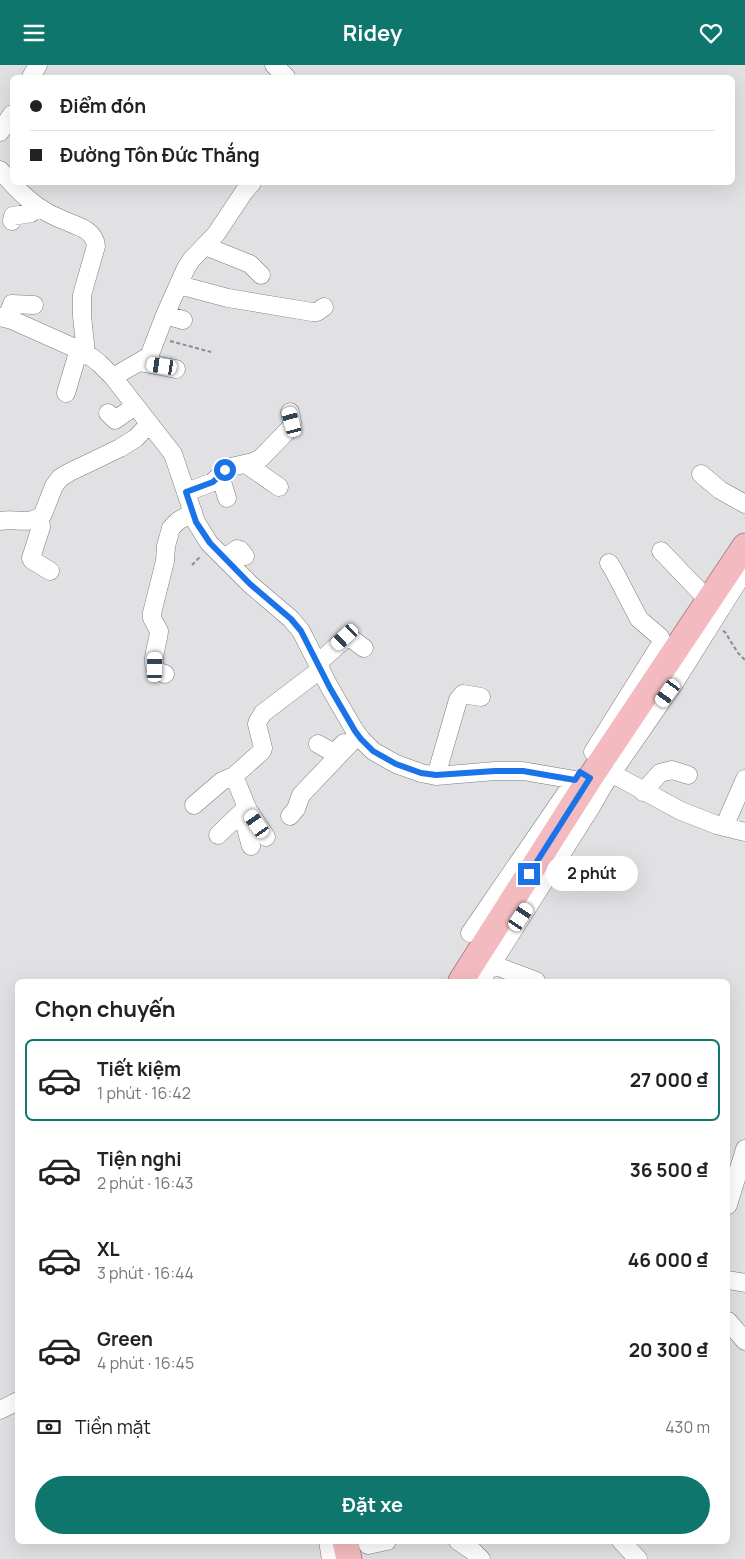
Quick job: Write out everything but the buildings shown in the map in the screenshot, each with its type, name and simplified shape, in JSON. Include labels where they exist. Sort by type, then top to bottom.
[{"type":"highway","points":[[462,979],[708,600],[741,566]]},
{"type":"street","points":[[274,65],[284,75]]},
{"type":"street","points":[[0,132],[10,118]]},
{"type":"street","points":[[0,170],[10,181]]},
{"type":"street","points":[[14,185],[38,207],[61,220],[83,227],[96,239],[96,246],[82,295],[82,351],[66,393]]},
{"type":"street","points":[[113,377],[150,355],[165,315],[192,259],[216,234],[244,191],[250,185]]},
{"type":"street","points":[[12,221],[13,215],[31,213],[38,207]]},
{"type":"street","points":[[205,246],[250,264],[261,275]]},
{"type":"street","points":[[179,285],[228,297],[312,312],[317,312],[324,307]]},
{"type":"street","points":[[34,305],[12,304],[3,318],[82,351],[100,363],[113,377],[173,454],[196,522],[210,543],[250,584],[291,619],[301,631],[357,733],[373,751],[384,758],[421,773],[436,775],[523,771],[592,778],[643,792],[681,811],[724,827],[745,832]]},
{"type":"street","points":[[165,315],[183,320]]},
{"type":"street","points":[[140,362],[176,369]]},
{"type":"street","points":[[108,413],[116,420],[135,406]]},
{"type":"street","points":[[186,492],[208,484],[231,467],[261,458],[288,431],[292,422],[290,412]]},
{"type":"street","points":[[0,521],[7,519],[35,520],[40,518],[54,486],[60,478],[120,448],[136,438],[149,424]]},
{"type":"street","points":[[246,464],[279,487]]},
{"type":"street","points":[[701,474],[720,490],[745,504]]},
{"type":"street","points":[[220,475],[227,498]]},
{"type":"street","points":[[165,674],[155,667],[155,653],[159,631],[152,618],[152,613],[171,528],[178,521],[193,512]]},
{"type":"street","points":[[40,518],[41,527],[31,558],[50,571]]},
{"type":"street","points":[[225,558],[237,549],[240,549],[245,556]]},
{"type":"street","points":[[661,551],[708,600]]},
{"type":"street","points":[[482,979],[593,804],[592,778],[662,641],[638,619],[609,563]]},
{"type":"street","points":[[470,933],[592,778],[676,682],[712,625],[741,566]]},
{"type":"street","points":[[194,805],[222,781],[234,776],[257,756],[263,747],[258,721],[263,713],[319,666],[347,637],[364,648]]},
{"type":"street","points":[[436,775],[458,700],[464,694],[481,697]]},
{"type":"street","points":[[254,743],[248,726],[249,723],[258,721]]},
{"type":"street","points":[[318,744],[334,753],[357,733]]},
{"type":"street","points":[[290,817],[296,809],[301,795],[357,733]]},
{"type":"street","points":[[643,792],[660,773],[672,770],[688,775]]},
{"type":"street","points":[[234,776],[247,809],[266,837]]},
{"type":"street","points":[[724,827],[745,779]]},
{"type":"street","points":[[218,835],[247,809]]},
{"type":"street","points":[[247,809],[245,823],[251,846]]},
{"type":"street","points":[[491,964],[531,979]]},
{"type":"street","points":[[730,1198],[745,1149]]},
{"type":"street","points":[[730,1280],[745,1283]]},
{"type":"street","points":[[730,1326],[745,1341]]},
{"type":"street","points":[[328,1544],[331,1559]]},
{"type":"street","points":[[360,1549],[376,1544]]},
{"type":"street","points":[[462,1544],[481,1559]]},
{"type":"street","points":[[624,1544],[638,1559]]},
{"type":"path","points":[[156,339],[164,339],[211,352]]},
{"type":"path","points":[[712,625],[725,632],[738,653],[745,660]]},
{"type":"route","points":[[225,470],[213,482],[186,492],[196,522],[210,543],[250,584],[291,619],[301,631],[330,688],[355,731],[373,751],[396,764],[421,773],[436,775],[523,771],[575,780],[580,772],[590,778],[529,874]]}]
